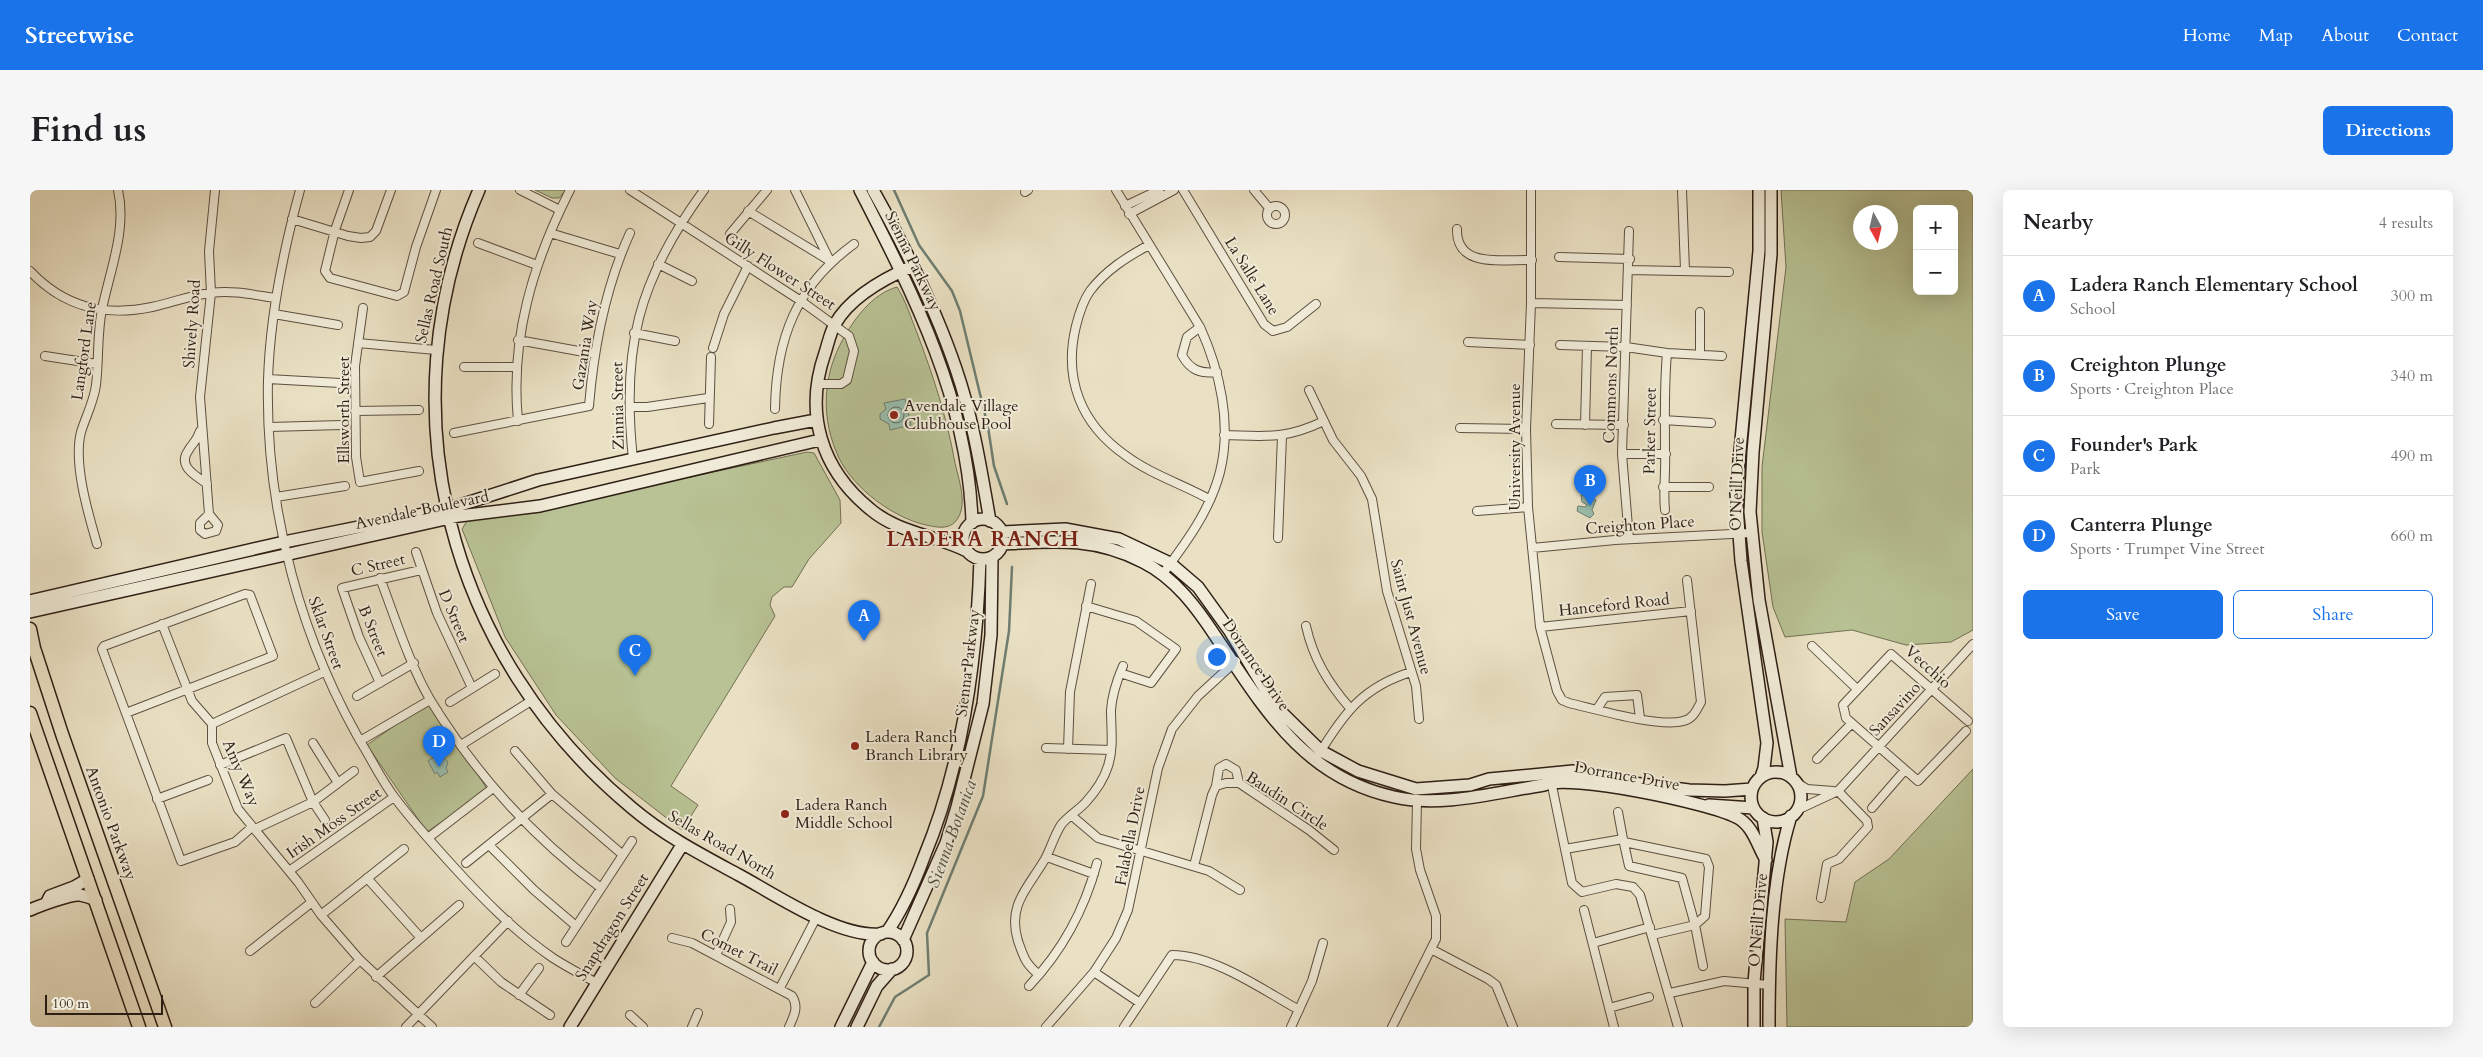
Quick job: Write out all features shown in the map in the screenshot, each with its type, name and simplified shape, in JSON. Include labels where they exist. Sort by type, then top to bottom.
[{"type":"main road","name":"Antonio Parkway","points":[[30,629],[34,648],[62,734],[165,1027]]},
{"type":"main road","points":[[30,713],[139,1027]]},
{"type":"street","name":"Langford Lane","points":[[97,544],[87,510],[80,461],[81,433],[91,407],[102,311],[120,232],[121,204],[118,190]]},
{"type":"street","name":"Shively Road","points":[[210,514],[201,429],[200,397],[211,293],[209,251],[215,190]]},
{"type":"street","name":"Sklar Street","points":[[300,190],[292,219],[276,298],[268,379],[270,427],[276,497],[284,542],[297,593],[324,672],[360,741],[394,797],[428,838],[478,894],[508,921],[553,958],[597,983]]},
{"type":"street","points":[[349,190],[335,230],[325,271],[330,278],[397,296],[404,292],[416,247],[436,190]]},
{"type":"street","points":[[292,219],[335,230],[348,236],[370,237],[376,231],[391,190]]},
{"type":"street","name":"Sellas Road South","points":[[449,513],[436,436],[434,389],[436,350],[453,261],[466,220],[479,190]]},
{"type":"street","points":[[520,190],[560,210]]},
{"type":"street","points":[[454,433],[518,421],[515,395],[518,340],[529,288],[544,242],[570,190]]},
{"type":"street","name":"Gilly Flower Street","points":[[630,190],[800,300],[835,324],[852,340],[854,351],[847,380],[841,384],[817,384]]},
{"type":"street","name":"Zinnia Street","points":[[633,460],[629,365],[634,333],[650,280],[680,222],[704,190]]},
{"type":"street","points":[[730,234],[767,190]]},
{"type":"street","points":[[795,190],[830,261]]},
{"type":"street","name":"Sienna Parkway","points":[[860,190],[901,271],[940,362],[960,430],[969,480],[969,527],[964,541],[967,551]]},
{"type":"street","name":"Sienna Parkway","points":[[873,190],[913,266],[956,369],[977,447],[990,521]]},
{"type":"street","points":[[1116,190],[1200,327],[1211,351],[1222,403],[1224,435],[1220,472],[1193,533],[1162,575]]},
{"type":"street","points":[[1125,206],[1159,190]]},
{"type":"street","points":[[1129,214],[1174,190]]},
{"type":"street","name":"La Salle Lane","points":[[1183,190],[1264,324],[1272,331],[1287,327],[1316,304]]},
{"type":"street","points":[[1254,190],[1269,208]]},
{"type":"street","name":"University Avenue","points":[[1531,190],[1532,260],[1526,429],[1528,507],[1540,627],[1557,692],[1562,700],[1597,709]]},
{"type":"street","points":[[1682,190],[1686,270]]},
{"type":"street","name":"O'Neill Drive","points":[[1752,789],[1761,777],[1764,768],[1767,744],[1738,534],[1736,494],[1759,251],[1759,190]]},
{"type":"street","name":"O'Neill Drive","points":[[1769,1027],[1769,985],[1779,864],[1801,795],[1793,779],[1759,600],[1751,533],[1751,472],[1771,254],[1771,190]]},
{"type":"street","points":[[748,211],[830,261]]},
{"type":"street","points":[[1456,230],[1456,243],[1464,253],[1474,258],[1532,260]]},
{"type":"street","name":"Commons North","points":[[1629,231],[1630,259],[1622,454],[1629,539]]},
{"type":"street","points":[[550,233],[620,254]]},
{"type":"street","name":"Gazania Way","points":[[518,421],[590,406],[594,354],[601,314],[620,254],[630,233]]},
{"type":"street","points":[[478,243],[537,265]]},
{"type":"street","points":[[775,409],[779,356],[784,336],[800,300],[830,261],[854,244]]},
{"type":"street","points":[[1149,245],[1119,261],[1089,292],[1080,311],[1073,338],[1073,382],[1079,400],[1092,424],[1125,456],[1209,499]]},
{"type":"street","points":[[1559,257],[1630,259]]},
{"type":"street","points":[[658,264],[692,281]]},
{"type":"street","points":[[713,348],[724,314],[748,266]]},
{"type":"street","points":[[913,266],[865,292],[835,324],[819,370],[816,420],[820,440],[849,489],[869,508],[896,525],[938,538],[986,558],[1003,544],[1002,532],[997,525],[984,519],[969,527],[938,538]]},
{"type":"street","points":[[1629,270],[1729,272]]},
{"type":"street","points":[[30,271],[39,281],[65,299],[102,311],[132,310],[211,293],[232,291],[276,298]]},
{"type":"street","points":[[1531,302],[1627,305]]},
{"type":"street","name":"Ellsworth Street","points":[[363,308],[355,366],[354,411],[356,457],[360,482],[420,471]]},
{"type":"street","points":[[1700,312],[1700,354]]},
{"type":"street","points":[[274,314],[338,325]]},
{"type":"street","points":[[1200,327],[1187,337],[1182,355],[1194,370],[1204,373],[1216,372]]},
{"type":"street","points":[[634,333],[675,341]]},
{"type":"street","points":[[518,340],[594,354]]},
{"type":"street","points":[[358,342],[436,350]]},
{"type":"street","points":[[1468,342],[1530,344]]},
{"type":"street","points":[[1560,345],[1626,347],[1722,356]]},
{"type":"street","points":[[1585,425],[1587,346]]},
{"type":"street","name":"Parker Street","points":[[1665,510],[1663,487],[1666,454],[1663,420],[1667,352]]},
{"type":"street","points":[[45,356],[97,364]]},
{"type":"street","points":[[709,424],[708,398],[711,357]]},
{"type":"street","points":[[464,367],[517,367]]},
{"type":"street","points":[[268,379],[340,383]]},
{"type":"street","name":"Saint Just Avenue","points":[[1309,390],[1333,440],[1361,476],[1372,499],[1387,591],[1416,686],[1419,719]]},
{"type":"street","points":[[630,407],[647,407],[708,398]]},
{"type":"street","points":[[354,411],[419,410]]},
{"type":"street","name":"Avendale Boulevard","points":[[30,612],[288,556],[449,513],[538,480],[816,420]]},
{"type":"street","points":[[1663,420],[1711,423]]},
{"type":"street","points":[[1224,435],[1292,435],[1324,421]]},
{"type":"street","points":[[1556,424],[1624,425]]},
{"type":"street","points":[[270,427],[342,425]]},
{"type":"street","points":[[1460,428],[1526,429]]},
{"type":"street","points":[[201,429],[196,443],[188,450],[184,460],[185,467],[207,484]]},
{"type":"street","points":[[1278,538],[1282,436]]},
{"type":"street","name":"Avendale Boulevard","points":[[30,601],[284,542],[449,513],[540,506],[820,440]]},
{"type":"street","points":[[1622,454],[1666,454]]},
{"type":"street","points":[[276,497],[345,486]]},
{"type":"street","points":[[1663,487],[1709,487]]},
{"type":"street","points":[[1477,511],[1528,507]]},
{"type":"street","name":"Sellas Road North","points":[[449,513],[461,560],[479,607],[511,670],[531,701],[570,748],[602,782],[634,810],[682,845],[850,932],[871,957]]},
{"type":"street","name":"Dorrance Drive","points":[[1002,532],[1074,530],[1119,539],[1170,563],[1198,588],[1229,630],[1275,706],[1318,756]]},
{"type":"street","name":"Creighton Place","points":[[1532,548],[1629,539],[1751,533]]},
{"type":"street","name":"Dorrance Drive","points":[[1003,544],[1050,540],[1101,546],[1144,562],[1191,600],[1263,708],[1280,728],[1318,756],[1417,794],[1470,785],[1490,779],[1550,777],[1703,806],[1725,805],[1753,808]]},
{"type":"street","name":"D Street","points":[[416,552],[436,613],[472,688]]},
{"type":"street","name":"Sienna Parkway","points":[[841,1027],[871,957],[871,942],[884,933],[905,902],[930,844],[961,746],[986,558]]},
{"type":"street","name":"Sienna Parkway","points":[[857,1027],[878,986],[892,969],[898,967],[906,958],[907,952],[903,940],[946,843],[957,807],[983,704],[991,635],[986,558]]},
{"type":"street","name":"C Street","points":[[342,588],[421,570]]},
{"type":"street","points":[[380,578],[430,700],[461,746],[493,788],[522,820],[564,861],[601,888]]},
{"type":"street","points":[[1640,718],[1637,695],[1605,697],[1597,709],[1640,718],[1682,722],[1693,716],[1701,702],[1687,580]]},
{"type":"street","points":[[1068,749],[1070,692],[1091,584]]},
{"type":"street","name":"B Street","points":[[342,588],[358,637],[380,683]]},
{"type":"street","points":[[126,713],[273,656],[248,594],[104,646],[102,650],[181,861],[235,842],[253,828],[313,802],[354,771]]},
{"type":"street","points":[[1039,976],[1025,963],[1013,925],[1015,912],[1028,883],[1046,857],[1054,836],[1062,824],[1086,802],[1100,783],[1108,766],[1111,750],[1111,709],[1122,670],[1151,683],[1176,649],[1136,621],[1086,606]]},
{"type":"street","name":"Hanceford Road","points":[[1540,627],[1691,611]]},
{"type":"street","name":"Amy Way","points":[[162,624],[192,701],[212,724],[212,743],[238,809],[289,871],[321,915],[360,960],[376,977],[432,1027]]},
{"type":"street","points":[[1306,626],[1310,643],[1326,678],[1350,708]]},
{"type":"street","name":"Sansavino","points":[[1838,791],[1973,644]]},
{"type":"street","points":[[1812,646],[1857,689],[1843,705],[1846,718],[1918,781],[1966,731]]},
{"type":"street","name":"Vecchio","points":[[1857,689],[1892,654],[1968,721]]},
{"type":"street","name":"Falabella Drive","points":[[1046,1027],[1094,972],[1116,938],[1128,910],[1158,768],[1172,729],[1198,696],[1234,663],[1245,656]]},
{"type":"street","points":[[357,696],[414,663]]},
{"type":"street","points":[[212,724],[324,672]]},
{"type":"street","points":[[1318,756],[1350,708],[1392,678],[1411,672]]},
{"type":"street","points":[[450,702],[495,674]]},
{"type":"street","points":[[360,741],[430,700]]},
{"type":"street","points":[[461,746],[531,701]]},
{"type":"street","points":[[1817,760],[1852,723]]},
{"type":"street","points":[[220,765],[286,738],[313,802],[325,820]]},
{"type":"street","points":[[313,743],[338,783]]},
{"type":"street","points":[[1046,748],[1111,750]]},
{"type":"street","points":[[515,751],[552,794],[622,855]]},
{"type":"street","points":[[1194,866],[1216,786],[1219,768],[1226,764],[1236,770],[1239,783]]},
{"type":"street","points":[[1872,808],[1905,770]]},
{"type":"street","name":"Dorrance Drive","points":[[1550,777],[1573,771],[1618,780],[1690,790],[1725,791],[1752,789]]},
{"type":"street","points":[[1761,777],[1775,773],[1793,779],[1807,789],[1823,792],[1838,791],[1867,821],[1868,826],[1839,859],[1827,864],[1821,898]]},
{"type":"street","points":[[1550,777],[1572,883],[1582,892],[1616,884],[1634,887],[1640,895],[1670,993],[1678,1027]]},
{"type":"street","points":[[157,799],[208,780]]},
{"type":"street","name":"Baudin Circle","points":[[1216,786],[1239,783],[1309,830],[1334,850]]},
{"type":"street","points":[[428,838],[493,788]]},
{"type":"street","points":[[1752,789],[1753,808],[1763,818],[1776,821],[1838,791]]},
{"type":"street","points":[[466,863],[522,820],[552,794]]},
{"type":"street","points":[[1392,1027],[1436,938],[1436,916],[1420,870],[1416,849],[1417,794]]},
{"type":"street","name":"Irish Moss Street","points":[[289,871],[394,797]]},
{"type":"street","points":[[1703,806],[1737,817],[1753,832],[1766,860]]},
{"type":"street","points":[[1618,812],[1629,866],[1682,878],[1695,925],[1703,966]]},
{"type":"street","points":[[1071,815],[1098,838],[1209,871],[1240,890]]},
{"type":"street","name":"O'Neill Drive","points":[[1754,1027],[1754,982],[1767,842],[1763,818]]},
{"type":"street","points":[[1565,849],[1623,840],[1706,859],[1709,867],[1705,916],[1695,925],[1651,931],[1593,943]]},
{"type":"street","points":[[566,942],[632,841]]},
{"type":"street","points":[[488,845],[534,890],[576,926]]},
{"type":"street","name":"Snapdragon Street","points":[[570,1027],[682,845]]},
{"type":"street","points":[[321,915],[404,849]]},
{"type":"street","points":[[1046,857],[1094,874]]},
{"type":"street","points":[[1029,986],[1060,949],[1075,925],[1086,900],[1098,863]]},
{"type":"street","points":[[1040,867],[1046,876]]},
{"type":"street","points":[[367,878],[421,938]]},
{"type":"street","points":[[47,902],[50,896],[74,887],[88,879]]},
{"type":"street","points":[[30,910],[47,902],[54,903],[80,895],[96,900]]},
{"type":"street","points":[[250,951],[312,902]]},
{"type":"street","points":[[376,977],[459,905]]},
{"type":"street","points":[[716,955],[731,922],[730,909]]},
{"type":"street","points":[[1584,910],[1614,1027]]},
{"type":"street","points":[[780,988],[817,916]]},
{"type":"street","points":[[406,1027],[508,921]]},
{"type":"street","name":"Sellas Road North","points":[[850,932],[884,933]]},
{"type":"street","points":[[884,933],[893,933],[903,940]]},
{"type":"street","name":"Comet Trail","points":[[672,938],[692,943],[792,996],[796,1002],[796,1011],[789,1027]]},
{"type":"street","points":[[1291,1027],[1312,981],[1323,943]]},
{"type":"street","points":[[1431,950],[1488,978],[1496,985],[1513,1027]]},
{"type":"street","points":[[1124,1027],[1172,955],[1190,955],[1198,958],[1238,976],[1300,1010]]},
{"type":"street","points":[[474,956],[519,995],[550,1015]]},
{"type":"street","points":[[871,957],[881,968],[892,969]]},
{"type":"street","points":[[315,1003],[360,960]]},
{"type":"street","points":[[519,995],[539,968]]},
{"type":"street","points":[[1094,972],[1140,1003]]},
{"type":"street","points":[[1670,993],[1724,981],[1754,982],[1769,985]]},
{"type":"street","points":[[1609,1008],[1649,997]]},
{"type":"street","points":[[692,1027],[698,1013]]},
{"type":"street","points":[[630,1015],[643,1027]]},
{"type":"shaded area","points":[[535,190],[566,190],[559,198],[552,198]]},
{"type":"shaded area","points":[[1781,190],[1973,190],[1973,630],[1951,642],[1906,645],[1852,630],[1785,637],[1773,607],[1762,532],[1762,467],[1786,267]]},
{"type":"shaded area","points":[[897,287],[908,310],[934,381],[944,413],[962,494],[959,516],[952,525],[945,527],[926,525],[901,516],[888,509],[865,491],[854,481],[839,458],[829,429],[826,399],[835,355],[852,324],[865,308],[880,295]]},
{"type":"shaded area","points":[[807,452],[814,453],[840,500],[841,523],[809,559],[792,587],[784,587],[772,597],[770,605],[775,616],[671,786],[698,805],[682,830],[615,778],[556,715],[505,637],[462,529],[467,521],[512,515]]},
{"type":"shaded area","points":[[428,702],[488,790],[427,832],[367,745]]},
{"type":"shaded area","points":[[1973,769],[1973,1027],[1787,1027],[1785,919],[1846,922],[1855,882],[1889,859]]},
{"type":"water","name":"Avendale Village Clubhouse Pool","points":[[905,399],[911,425],[890,430],[889,424],[880,419],[880,414],[886,409],[884,403]]},
{"type":"water","points":[[1581,495],[1590,495],[1590,497],[1596,500],[1592,510],[1594,514],[1590,518],[1577,511],[1578,506],[1585,507],[1587,505],[1582,502]]},
{"type":"water","points":[[437,755],[439,759],[444,758],[448,762],[446,768],[448,772],[440,777],[437,772],[435,774],[428,761]]},
{"type":"waterway","name":"Sienna Botanica","points":[[894,190],[919,245],[952,291],[960,311],[988,427],[994,466],[1007,504]]},
{"type":"waterway","name":"Sienna Botanica","points":[[879,1027],[895,997],[929,975],[927,933],[983,796],[1009,631],[1012,567]]},
{"type":"place","name":"Avendale Village Clubhouse Pool","points":[[894,415]]},
{"type":"place","name":"Creighton Plunge","points":[[1590,506]]},
{"type":"place","name":"Ladera Ranch Elementary School","points":[[864,641]]},
{"type":"place","name":"Founder's Park","points":[[635,676]]},
{"type":"place","name":"Ladera Ranch Branch Library","points":[[855,746]]},
{"type":"place","name":"Canterra Plunge","points":[[439,767]]},
{"type":"place","name":"Ladera Ranch Middle School","points":[[785,814]]},
{"type":"district","name":"LADERA RANCH","points":[[983,539]]}]
